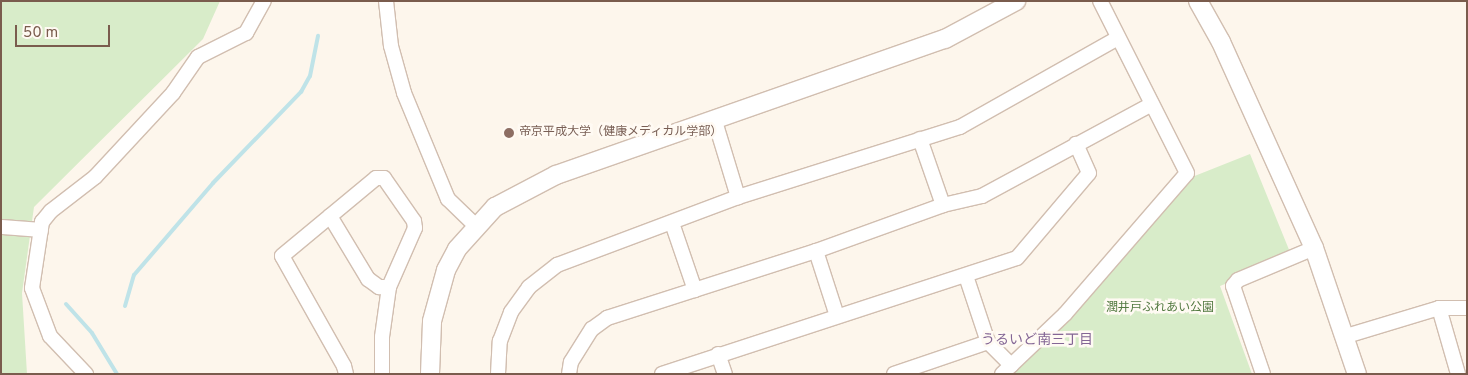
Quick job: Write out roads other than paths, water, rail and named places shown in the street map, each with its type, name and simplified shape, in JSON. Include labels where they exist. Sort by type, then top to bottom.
[{"type":"street","points":[[86,374],[50,336],[32,288],[45,216],[95,177],[174,93],[198,58],[246,33],[264,1]]},
{"type":"street","points":[[386,1],[391,46],[404,93],[448,200],[476,226]]},
{"type":"street","points":[[430,374],[437,295],[457,248],[495,207],[556,175],[714,118],[945,39],[1016,1]]},
{"type":"street","points":[[966,276],[988,342],[1006,369],[1065,314],[1187,173],[1100,1]]},
{"type":"street","points":[[1198,1],[1221,42],[1314,248],[1357,374]]},
{"type":"street","points":[[498,374],[498,351],[506,321],[522,295],[536,280],[570,260],[672,224],[738,197],[960,127],[1118,38]]},
{"type":"street","points":[[569,374],[571,362],[592,329],[607,318],[816,251],[943,205],[982,196],[1152,104]]},
{"type":"street","points":[[714,118],[738,197]]},
{"type":"street","points":[[920,139],[943,205]]},
{"type":"street","points":[[662,374],[682,370],[718,354],[966,276],[1017,258],[1089,173],[1076,144]]},
{"type":"street","points":[[346,374],[344,366],[282,256],[376,178],[384,178],[391,184],[414,221],[415,228],[389,287],[382,337],[382,374]]},
{"type":"street","points":[[330,216],[368,279],[379,287],[389,287]]},
{"type":"street","points":[[672,224],[695,290]]},
{"type":"street","points":[[1,227],[41,230]]},
{"type":"street","points":[[1263,374],[1233,286],[1238,280],[1314,248]]},
{"type":"street","points":[[816,251],[837,316]]},
{"type":"street","points":[[1343,337],[1440,308],[1467,308]]},
{"type":"street","points":[[1440,308],[1458,374]]},
{"type":"street","points":[[894,374],[988,342]]},
{"type":"street","points":[[718,354],[725,374]]},
{"type":"waterway","points":[[125,306],[134,275],[213,183],[301,92],[310,76],[318,36]]},
{"type":"waterway","points":[[66,304],[92,333],[117,374]]},
{"type":"place","name":"帝京平成大学（健康メディカル学部）","points":[[509,133]]},
{"type":"district","name":"うるいど南三丁目","points":[[1037,341]]},
{"type":"park label","name":"潤井戸ふれあい公園","points":[[1160,309]]}]
